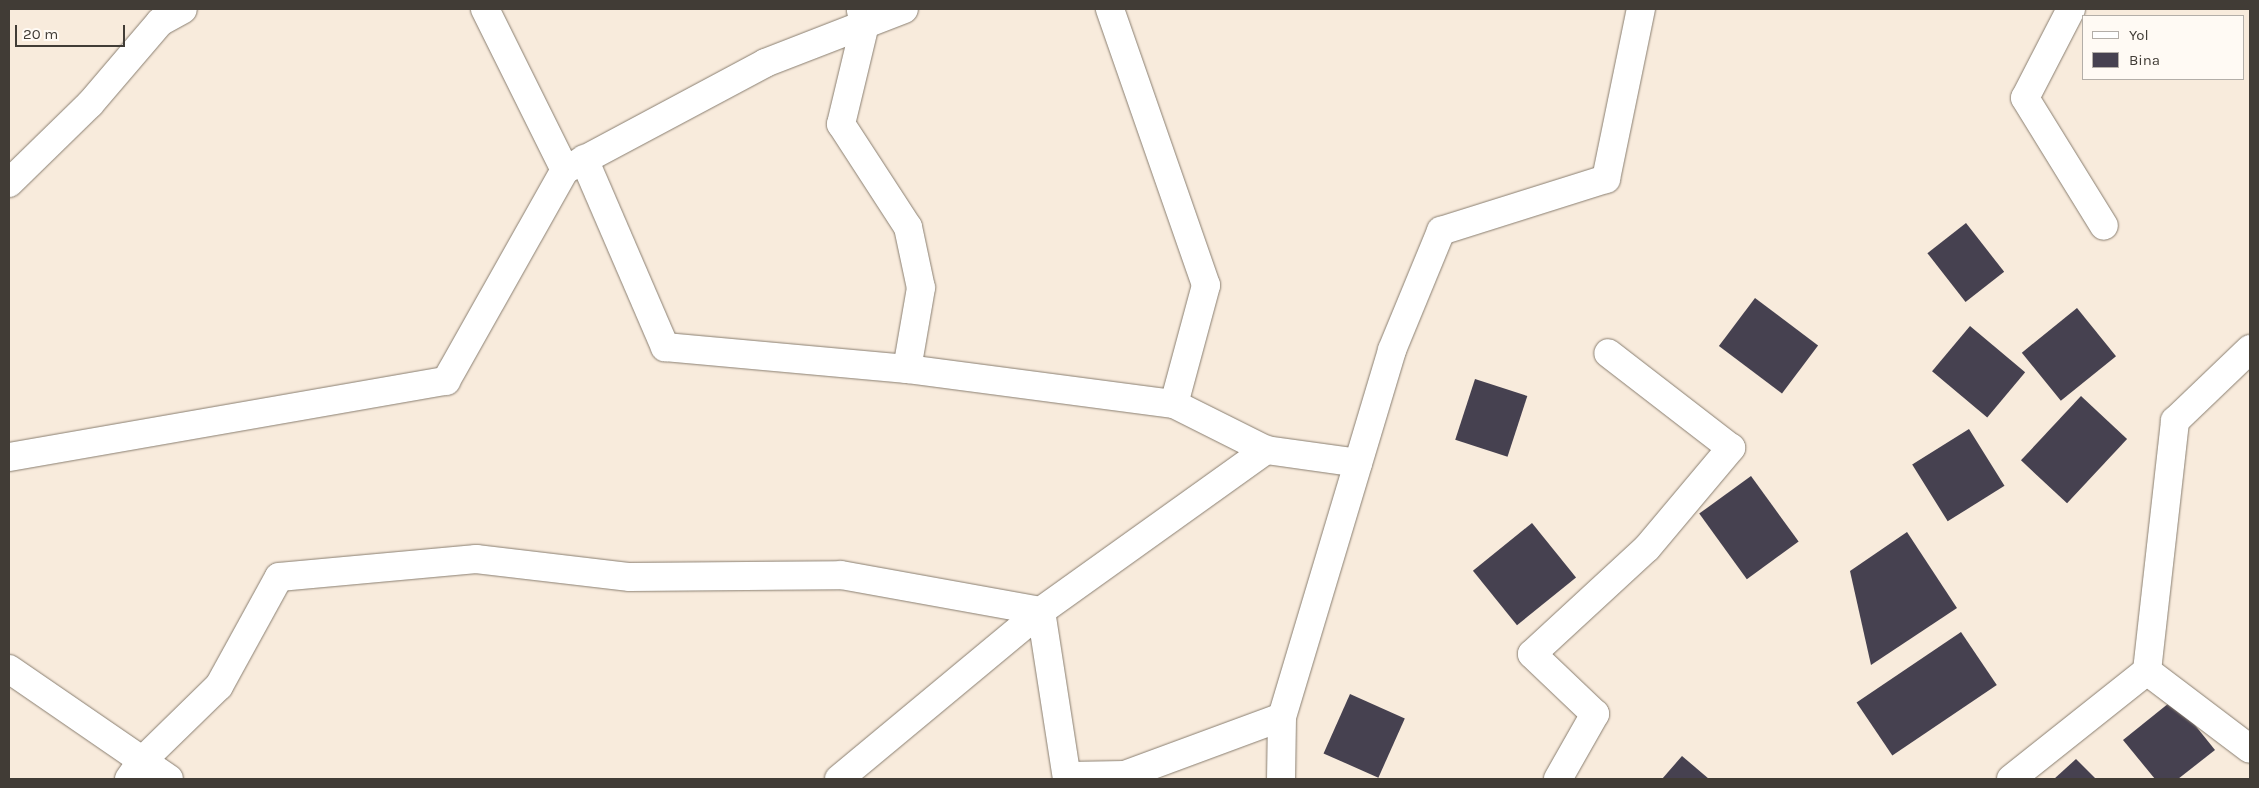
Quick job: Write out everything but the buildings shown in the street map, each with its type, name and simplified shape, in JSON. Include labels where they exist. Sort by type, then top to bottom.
[{"type":"street","points":[[9,183],[90,104],[160,22],[182,9]]},
{"type":"street","points":[[485,9],[574,165],[664,347],[907,369],[1174,404],[1266,450],[1358,462]]},
{"type":"street","points":[[9,457],[446,381],[574,165],[765,63],[863,16],[904,9]]},
{"type":"street","points":[[1110,9],[1206,286],[1174,404]]},
{"type":"street","points":[[1282,779],[1282,717],[1392,350],[1441,231],[1606,179],[1641,9]]},
{"type":"street","points":[[2071,9],[2025,98],[2104,226]]},
{"type":"street","points":[[863,16],[842,124],[908,226],[921,288],[907,369]]},
{"type":"street","points":[[2011,779],[2147,671],[2175,421],[2250,349]]},
{"type":"street","points":[[1558,779],[1595,714],[1532,654],[1647,548],[1730,448],[1608,353]]},
{"type":"street","points":[[839,779],[1041,611],[1266,450]]},
{"type":"street","points":[[135,771],[219,686],[280,577],[476,559],[630,577],[841,574],[1041,611]]},
{"type":"street","points":[[1041,611],[1068,778],[1125,775],[1282,717]]},
{"type":"street","points":[[9,669],[135,771],[169,779]]},
{"type":"street","points":[[2147,671],[2250,749]]}]
